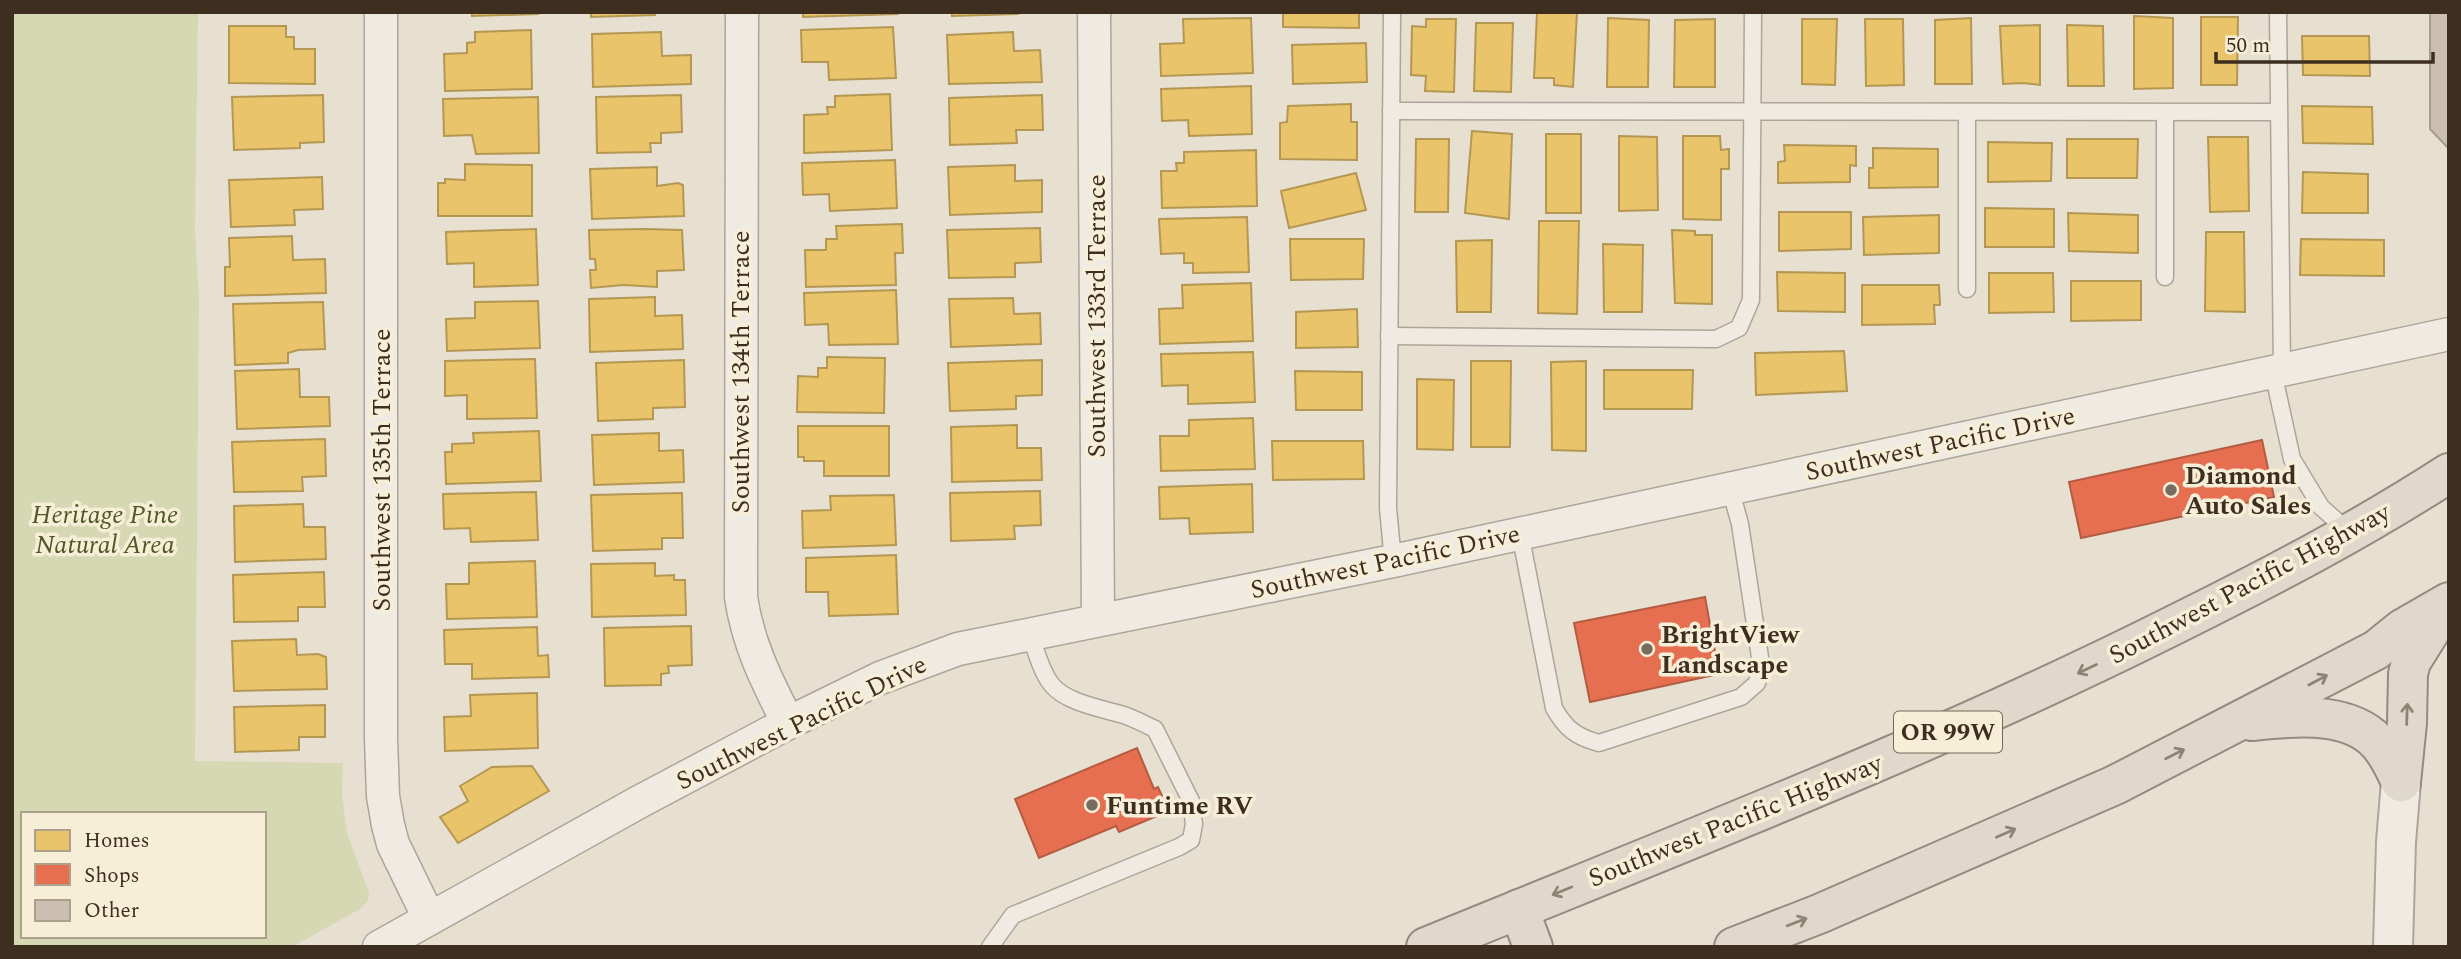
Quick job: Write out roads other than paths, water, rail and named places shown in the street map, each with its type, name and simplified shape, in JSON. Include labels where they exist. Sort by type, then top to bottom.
[{"type":"highway","name":"Southwest Pacific Highway","points":[[1426,947],[1799,795],[2000,709],[2293,565],[2449,473]]},
{"type":"highway","points":[[1734,947],[1831,909],[2115,785],[2376,650],[2402,629],[2449,602]]},
{"type":"highway","points":[[2401,782],[2410,662],[2449,602]]},
{"type":"highway","points":[[2236,723],[2288,717],[2324,719],[2348,724],[2372,737],[2389,758],[2401,782]]},
{"type":"highway","points":[[1519,909],[1533,947]]},
{"type":"street","name":"Southwest 135th Terrace","points":[[381,12],[383,796],[393,844],[429,918]]},
{"type":"street","name":"Southwest 134th Terrace","points":[[742,12],[741,587],[745,626],[753,650],[788,723]]},
{"type":"street","name":"Southwest 133rd Terrace","points":[[1094,12],[1098,619]]},
{"type":"street","name":"Southwest Pacific Drive","points":[[379,947],[651,795],[788,723],[880,678],[958,649],[1394,561],[2449,334]]},
{"type":"street","points":[[2393,947],[2401,782]]},
{"type":"lane","points":[[1392,12],[1388,508],[1394,561]]},
{"type":"lane","points":[[1389,336],[1716,339],[1739,328],[1751,300],[1753,12]]},
{"type":"lane","points":[[2278,12],[2278,371],[2292,459],[2321,507],[2350,533]]},
{"type":"lane","points":[[1391,111],[2278,112]]},
{"type":"lane","points":[[1967,113],[1967,289]]},
{"type":"lane","points":[[2165,113],[2165,277]]},
{"type":"lane","points":[[1520,533],[1553,708],[1564,726],[1580,738],[1598,743],[1741,697],[1757,683],[1761,664],[1740,524],[1730,488]]},
{"type":"lane","points":[[990,947],[1013,915],[1179,847],[1191,840],[1194,824],[1191,801],[1155,729],[1122,714],[1098,709],[1074,699],[1052,686],[1030,634]]},
{"type":"place","name":"Diamond Auto Sales","points":[[2171,490]]},
{"type":"place","name":"BrightView Landscape","points":[[1647,649]]},
{"type":"place","name":"Funtime RV","points":[[1092,805]]},
{"type":"park label","name":"Heritage Pine Natural Area","points":[[105,529]]}]
